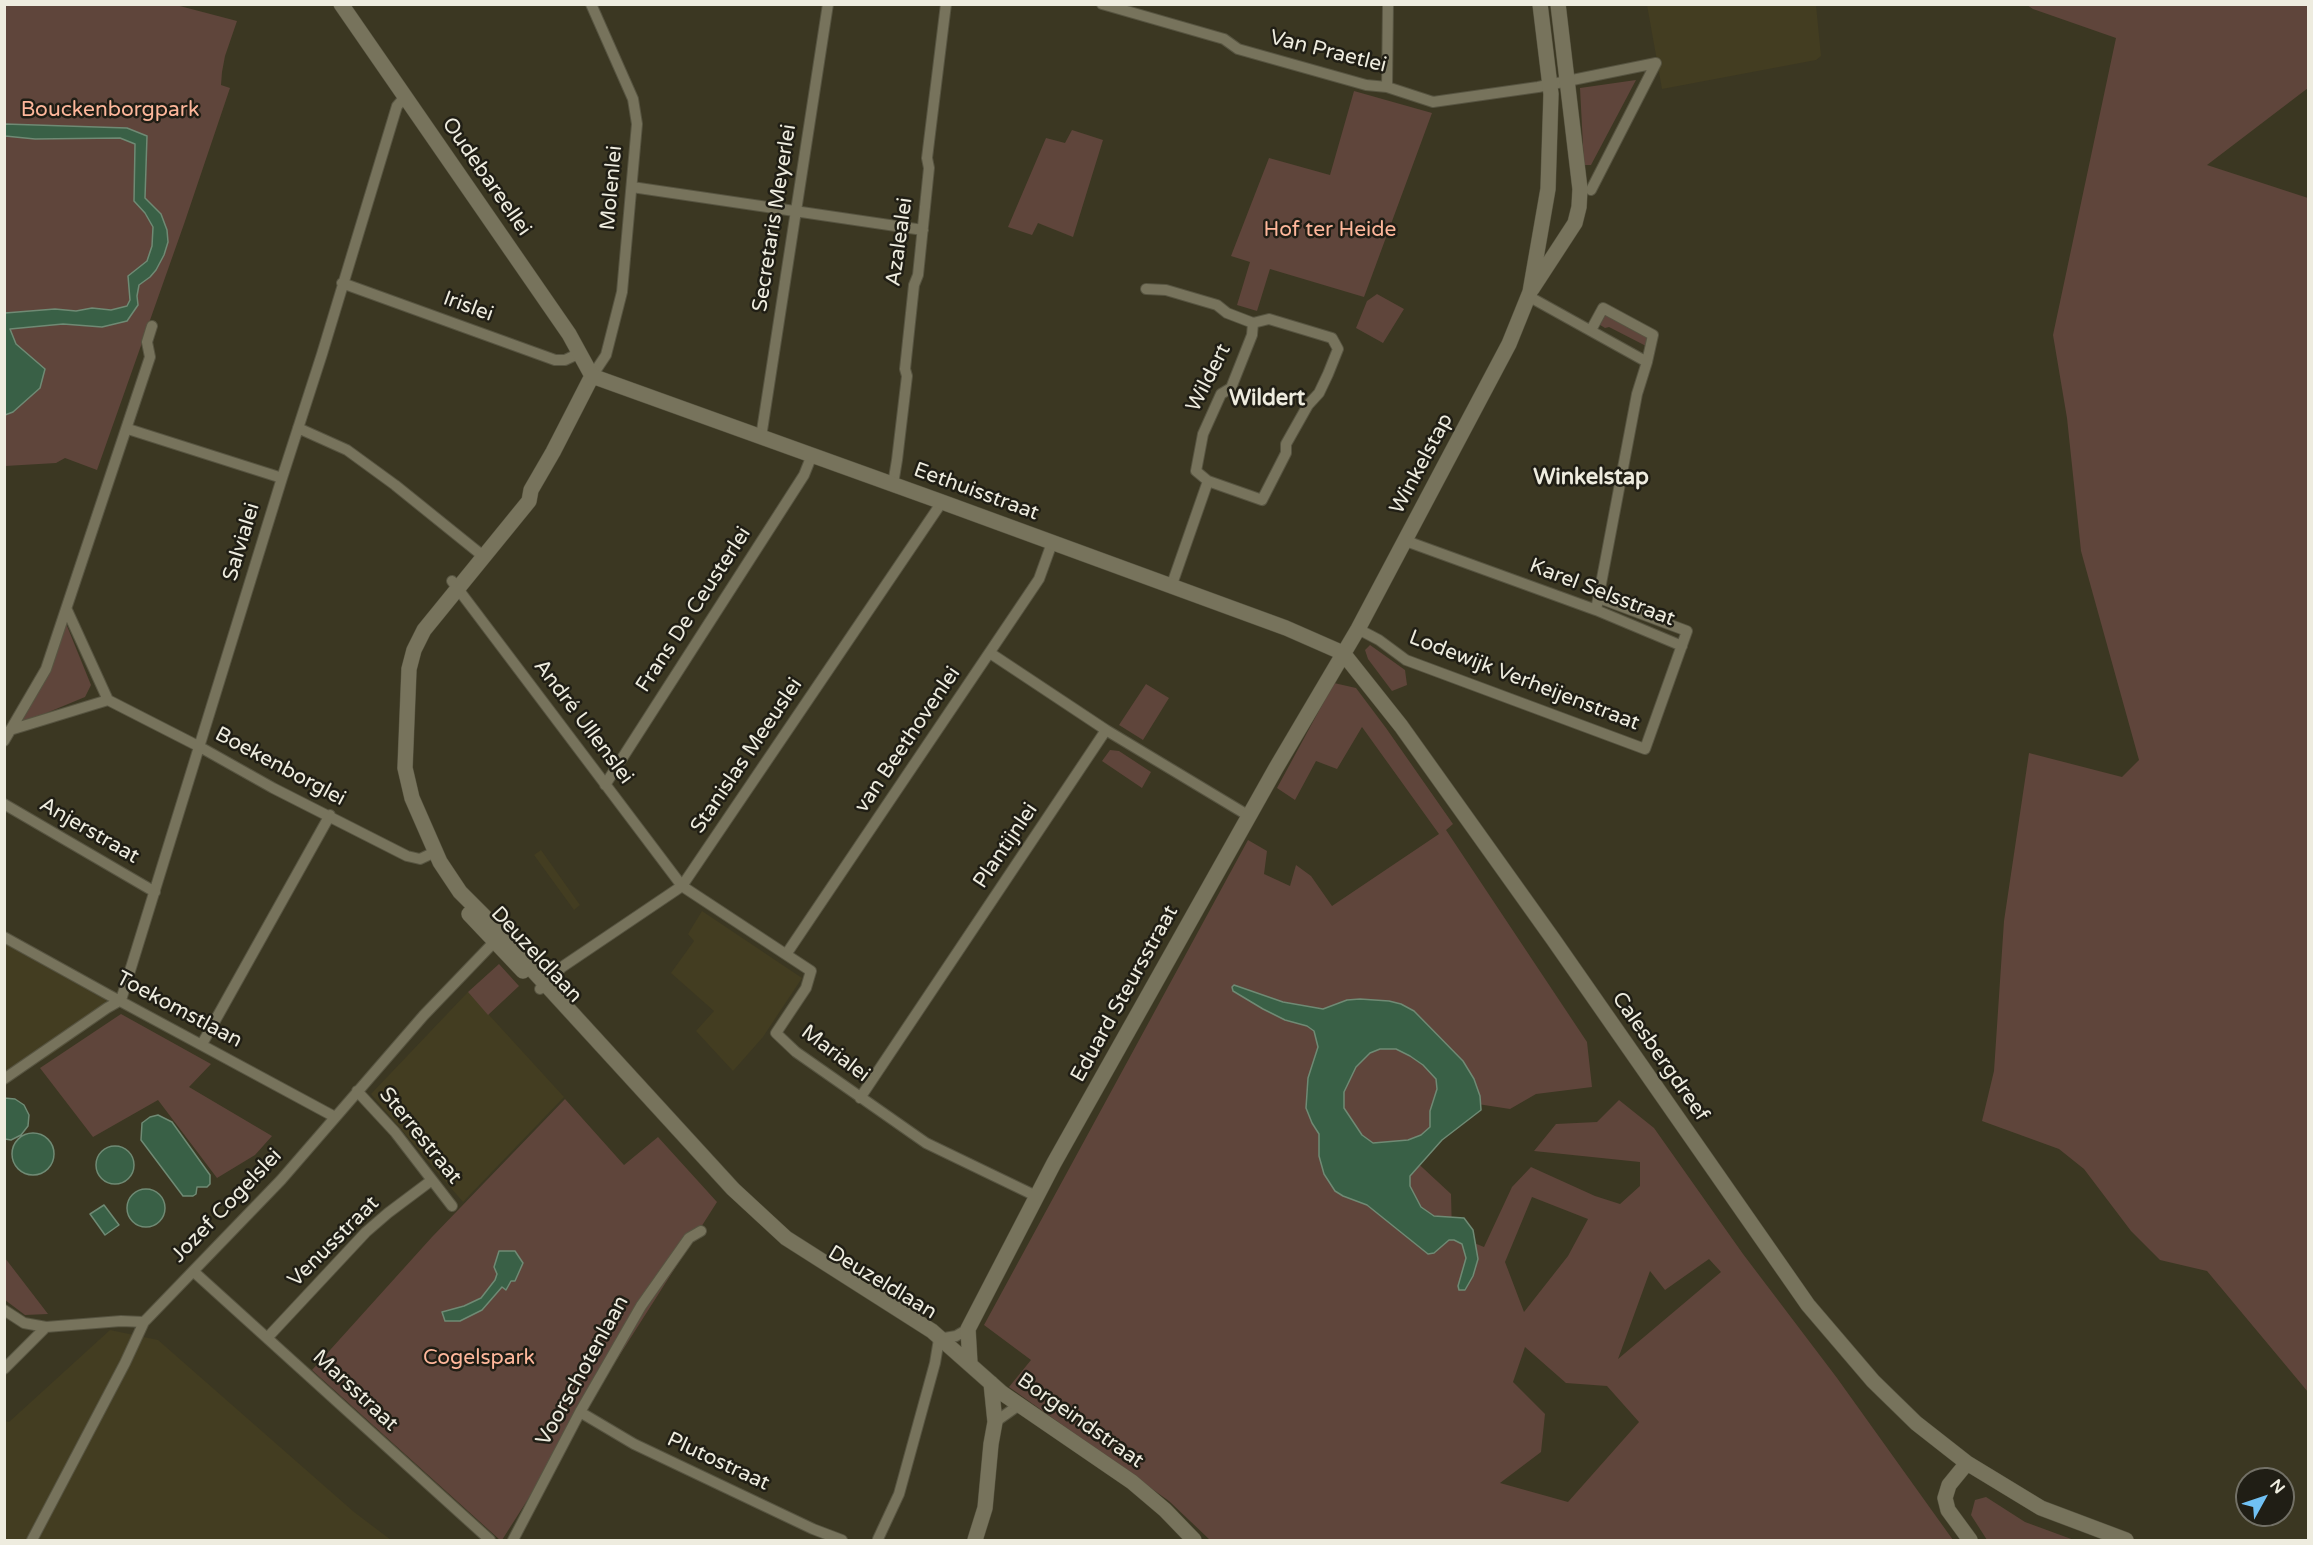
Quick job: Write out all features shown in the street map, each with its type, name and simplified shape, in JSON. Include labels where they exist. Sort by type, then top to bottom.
[{"type":"street","name":"Oudebareellei","points":[[341,4],[569,334],[592,376]]},
{"type":"street","name":"Molenlei","points":[[591,4],[633,99],[637,124],[622,292],[606,355],[592,376]]},
{"type":"street","name":"Secretaris Meyerlei","points":[[761,437],[828,4]]},
{"type":"street","name":"Azalealei","points":[[892,484],[906,387],[905,369],[929,168],[927,158],[946,4]]},
{"type":"street","name":"Van Praetlei","points":[[1102,4],[1224,39],[1238,49],[1366,85],[1387,87],[1433,102],[1567,80]]},
{"type":"street","points":[[1387,87],[1388,4]]},
{"type":"street","name":"Winkelstap","points":[[1529,294],[1548,189],[1552,129],[1550,84],[1540,4]]},
{"type":"street","name":"Winkelstap","points":[[1343,653],[1406,541],[1509,344],[1529,294],[1575,223],[1580,189],[1558,4]]},
{"type":"street","points":[[1567,80],[1656,63],[1591,190]]},
{"type":"street","name":"Salvialei","points":[[121,1000],[397,106],[404,98]]},
{"type":"street","points":[[632,187],[923,230]]},
{"type":"street","name":"Irislei","points":[[342,283],[555,360],[565,360],[580,353]]},
{"type":"street","name":"Wildert","points":[[1146,288],[1166,290],[1217,305],[1227,313],[1253,323],[1269,319],[1332,338],[1338,349],[1319,393],[1308,405],[1286,444],[1286,453],[1262,500],[1208,481],[1196,471],[1203,434],[1221,394],[1231,388],[1252,335],[1253,323]]},
{"type":"street","points":[[1529,294],[1647,362]]},
{"type":"street","points":[[1591,330],[1603,308],[1653,335],[1637,394],[1596,610]]},
{"type":"street","points":[[4,741],[46,669],[128,429],[150,357],[147,342],[152,326]]},
{"type":"street","name":"Eethuisstraat","points":[[592,376],[1286,628],[1343,653]]},
{"type":"street","name":"Deuzeldlaan","points":[[592,376],[554,452],[531,490],[529,501],[480,553],[413,633],[403,658],[397,770],[404,799],[450,893],[499,938],[746,1213],[793,1254],[814,1262],[932,1331],[939,1339]]},
{"type":"street","points":[[298,428],[347,450],[480,553]]},
{"type":"street","points":[[128,429],[282,478]]},
{"type":"street","name":"Frans De Ceusterlei","points":[[605,785],[804,474],[812,455]]},
{"type":"street","points":[[1171,587],[1208,481]]},
{"type":"street","name":"Stanislas Meeuslei","points":[[542,987],[562,967],[682,886],[942,502]]},
{"type":"street","name":"Karel Selsstraat","points":[[1406,541],[1596,610],[1682,646],[1687,631],[1599,598]]},
{"type":"street","name":"van Beethovenlei","points":[[787,953],[1039,579],[1052,543]]},
{"type":"street","name":"André Ullenslei","points":[[455,584],[682,886]]},
{"type":"street","points":[[10,730],[108,700],[67,610]]},
{"type":"street","name":"Lodewijk Verheijenstraat","points":[[1358,629],[1379,640],[1406,660],[1645,749],[1682,646]]},
{"type":"street","points":[[990,652],[1106,730],[1249,816]]},
{"type":"street","name":"Eduard Steursstraat","points":[[968,1329],[1083,1112],[1343,653]]},
{"type":"street","name":"Calesbergdreef","points":[[1343,653],[1376,692],[1441,782],[1808,1305],[1873,1381],[1916,1423],[1967,1463],[2041,1508],[2126,1540]]},
{"type":"street","name":"Boekenborglei","points":[[108,700],[407,856],[420,859],[431,854]]},
{"type":"street","name":"Plantijnlei","points":[[860,1098],[1106,730]]},
{"type":"street","name":"Anjerstraat","points":[[4,804],[155,892]]},
{"type":"street","points":[[202,1044],[330,815]]},
{"type":"street","name":"Marialei","points":[[682,886],[787,953],[811,971],[806,988],[776,1033],[796,1052],[926,1143],[1038,1197]]},
{"type":"street","name":"Toekomstlaan","points":[[4,937],[335,1117]]},
{"type":"street","name":"Jozef Cogelslei","points":[[32,1540],[125,1364],[144,1322],[281,1180],[424,1015],[499,938]]},
{"type":"street","points":[[4,1079],[121,1000]]},
{"type":"street","name":"Sterrestraat","points":[[357,1091],[394,1132],[452,1206]]},
{"type":"street","name":"Venusstraat","points":[[268,1337],[366,1232],[387,1213],[432,1180]]},
{"type":"street","name":"Voorschotenlaan","points":[[513,1540],[580,1412],[641,1306],[689,1238],[701,1231]]},
{"type":"street","name":"Marsstraat","points":[[193,1271],[490,1540]]},
{"type":"street","points":[[4,1310],[24,1323],[46,1327],[121,1321],[144,1322]]},
{"type":"street","points":[[4,1369],[46,1327]]},
{"type":"street","points":[[968,1329],[970,1364]]},
{"type":"street","name":"Deuzeldlaan","points":[[939,1339],[957,1336],[968,1329]]},
{"type":"street","name":"Deuzeldlaan","points":[[878,1539],[899,1494],[935,1363],[939,1339]]},
{"type":"street","name":"Borgeindstraat","points":[[939,1339],[1019,1405],[1132,1482],[1165,1510],[1194,1540]]},
{"type":"street","points":[[975,1540],[985,1508],[995,1422],[991,1383]]},
{"type":"street","points":[[995,1422],[1019,1405]]},
{"type":"street","name":"Plutostraat","points":[[580,1412],[634,1444],[813,1529],[842,1540]]},
{"type":"street","points":[[1967,1463],[1949,1485],[1945,1498],[1947,1510],[1970,1540]]},
{"type":"shaded area","points":[[1647,5],[1816,5],[1821,56],[1816,60],[1662,89]]},
{"type":"shaded area","points":[[5,124],[127,128],[147,136],[145,198],[161,214],[167,230],[168,242],[156,270],[139,285],[138,305],[127,321],[102,327],[63,324],[10,329],[16,344],[45,369],[40,388],[13,412],[5,415],[5,313],[55,309],[111,310],[127,306],[130,300],[128,276],[147,261],[152,246],[153,227],[145,213],[134,201],[135,144],[120,138],[35,139],[5,136]]},
{"type":"shaded area","points":[[541,850],[580,905],[574,910],[534,855]]},
{"type":"shaded area","points":[[702,911],[802,978],[763,1037],[733,1071],[696,1031],[714,1011],[671,973],[694,941],[688,934]]},
{"type":"shaded area","points":[[5,944],[118,1007],[48,1057],[5,1079]]},
{"type":"shaded area","points":[[1234,985],[1283,1002],[1323,1009],[1347,1000],[1360,999],[1401,1004],[1414,1011],[1463,1061],[1474,1079],[1480,1096],[1481,1110],[1442,1140],[1410,1176],[1410,1186],[1421,1207],[1434,1216],[1464,1218],[1473,1230],[1478,1259],[1473,1276],[1465,1290],[1459,1290],[1458,1286],[1466,1258],[1462,1244],[1449,1240],[1434,1253],[1428,1254],[1367,1205],[1335,1191],[1324,1174],[1319,1156],[1319,1134],[1306,1108],[1308,1078],[1318,1047],[1314,1031],[1307,1026],[1285,1020],[1263,1009],[1233,991]],"holes":[[[1380,1049],[1396,1049],[1423,1065],[1436,1079],[1437,1089],[1430,1111],[1430,1127],[1421,1135],[1408,1140],[1373,1143],[1362,1135],[1344,1108],[1344,1092],[1356,1067],[1370,1053]]]},
{"type":"shaded area","points":[[468,992],[564,1097],[463,1202],[371,1094]]},
{"type":"shaded area","points":[[4,1098],[15,1099],[24,1105],[29,1115],[28,1126],[21,1135],[11,1140],[5,1139]]},
{"type":"shaded area","points":[[158,1115],[172,1122],[210,1175],[210,1184],[207,1187],[197,1187],[196,1194],[193,1196],[183,1196],[141,1140],[142,1123]]},
{"type":"shaded area","points":[[33,1133],[48,1139],[54,1154],[48,1169],[33,1175],[18,1169],[12,1154],[18,1139]]},
{"type":"shaded area","points":[[115,1146],[128,1152],[134,1165],[128,1178],[115,1184],[102,1178],[96,1165],[102,1152]]},
{"type":"shaded area","points":[[146,1189],[153,1190],[159,1195],[164,1201],[164,1215],[159,1221],[153,1226],[146,1227],[139,1226],[133,1221],[128,1215],[127,1208],[128,1201],[133,1195],[139,1190]]},
{"type":"shaded area","points":[[104,1205],[119,1225],[105,1235],[90,1214]]},
{"type":"shaded area","points":[[499,1251],[515,1251],[523,1263],[515,1281],[511,1281],[506,1290],[502,1287],[482,1310],[460,1321],[445,1321],[442,1312],[481,1298],[495,1280],[497,1274],[494,1267]]},
{"type":"shaded area","points":[[110,1330],[158,1340],[354,1512],[391,1540],[5,1540],[5,1421],[9,1422]]},
{"type":"green space","name":"Bouckenborgpark","points":[[5,5],[176,5],[237,21],[222,72],[221,85],[230,88],[97,470],[65,458],[56,463],[5,466]]},
{"type":"green space","points":[[2027,5],[2308,5],[2308,88],[2207,165],[2308,198],[2308,1392],[2207,1271],[2160,1260],[2131,1231],[2084,1169],[2059,1149],[1982,1121],[1994,1071],[2004,921],[2029,753],[2122,777],[2139,760],[2081,551],[2067,418],[2053,335],[2116,38]]},
{"type":"green space","points":[[1636,80],[1591,165],[1584,165],[1580,88]]},
{"type":"green space","name":"Hof ter Heide","points":[[1354,91],[1432,113],[1364,297],[1270,269],[1257,311],[1237,305],[1250,262],[1231,256],[1269,158],[1330,175]]},
{"type":"green space","points":[[1072,130],[1103,140],[1073,237],[1038,223],[1032,235],[1008,227],[1046,138],[1065,143]]},
{"type":"green space","points":[[1377,294],[1404,309],[1383,343],[1356,328],[1367,301]]},
{"type":"green space","points":[[1603,313],[1649,335],[1648,347],[1597,323]]},
{"type":"green space","points":[[65,621],[91,685],[85,697],[27,721],[19,718]]},
{"type":"green space","points":[[1370,645],[1405,670],[1407,685],[1392,691],[1368,659],[1365,650]]},
{"type":"green space","points":[[1334,683],[1356,688],[1453,824],[1446,830],[1587,1042],[1592,1087],[1536,1094],[1510,1109],[1471,1103],[1410,1156],[1451,1194],[1452,1234],[1484,1247],[1512,1187],[1531,1167],[1595,1196],[1620,1204],[1640,1186],[1640,1162],[1534,1151],[1556,1124],[1597,1122],[1619,1100],[1654,1128],[1743,1254],[1837,1378],[1953,1540],[1210,1540],[1169,1501],[1009,1387],[1031,1360],[984,1325],[1248,840],[1267,851],[1264,874],[1290,886],[1296,865],[1311,876],[1332,906],[1439,834],[1362,727],[1337,769],[1316,761],[1295,800],[1277,788]],"holes":[[[1532,1197],[1588,1219],[1568,1256],[1524,1312],[1505,1262]],[[1709,1259],[1721,1272],[1618,1359],[1650,1271],[1665,1290]],[[1525,1347],[1566,1383],[1607,1386],[1639,1422],[1568,1502],[1500,1483],[1541,1452],[1545,1414],[1513,1382]]]},
{"type":"green space","points":[[1146,684],[1169,698],[1143,740],[1119,725]]},
{"type":"green space","points":[[1110,750],[1119,751],[1151,772],[1142,788],[1102,761]]},
{"type":"green space","points":[[499,964],[519,986],[488,1015],[468,992]]},
{"type":"green space","points":[[121,1014],[211,1064],[189,1087],[272,1136],[255,1155],[217,1178],[158,1100],[93,1137],[40,1068]]},
{"type":"green space","name":"Cogelspark","points":[[565,1099],[624,1165],[658,1137],[717,1202],[500,1540],[312,1370],[432,1237]]},
{"type":"green space","points":[[5,1258],[48,1314],[25,1315],[5,1300]]},
{"type":"green space","points":[[1986,1497],[2025,1522],[2074,1540],[1987,1540],[1971,1515],[1975,1500]]},
{"type":"district","name":"Wildert","points":[[1267,399]]},
{"type":"district","name":"Winkelstap","points":[[1591,478]]}]
